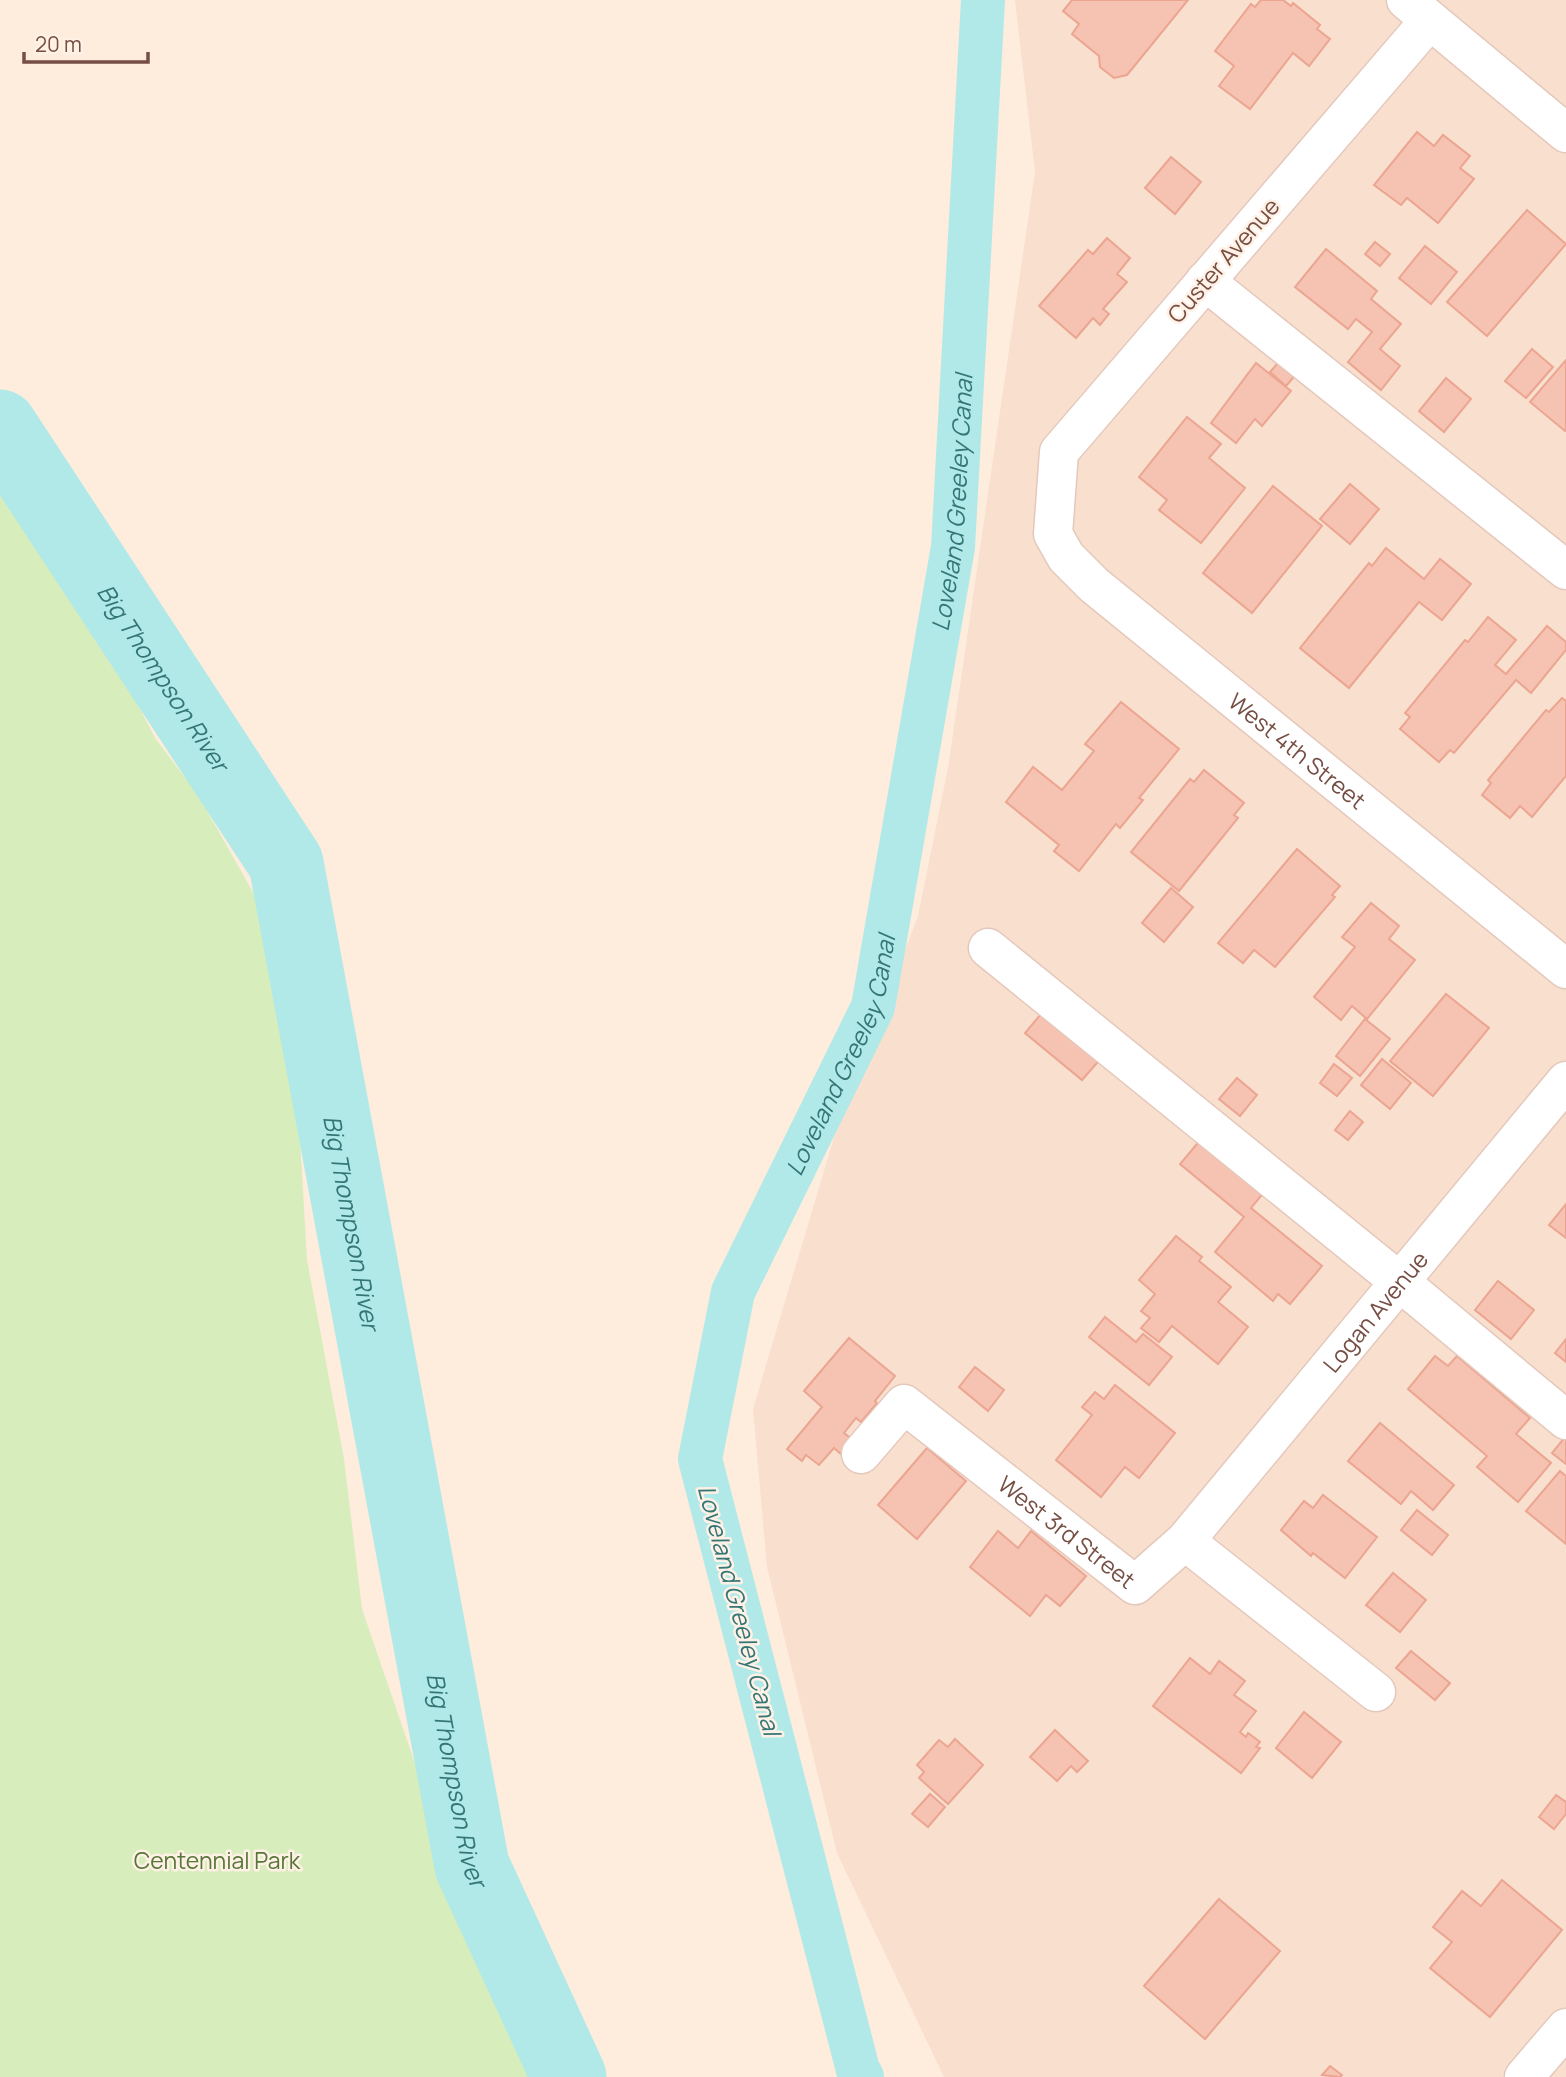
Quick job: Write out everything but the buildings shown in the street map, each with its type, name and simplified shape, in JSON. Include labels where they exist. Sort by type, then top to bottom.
[{"type":"street","points":[[1418,10],[1566,133]]},
{"type":"street","name":"Custer Avenue","points":[[1054,516],[1059,452],[1205,281],[1418,10]]},
{"type":"street","points":[[1205,281],[1566,570]]},
{"type":"street","name":"West 4th Street","points":[[1054,516],[1053,534],[1066,557],[1094,585],[1566,969]]},
{"type":"street","points":[[988,948],[1566,1420]]},
{"type":"street","name":"Logan Avenue","points":[[1185,1541],[1566,1081]]},
{"type":"street","name":"West 3rd Street","points":[[860,1454],[904,1405],[1135,1585],[1185,1541]]},
{"type":"street","points":[[1185,1541],[1376,1692]]},
{"type":"street","points":[[1524,2077],[1566,2028]]},
{"type":"shaded area","points":[[1015,0],[1566,0],[1566,2077],[944,2077],[837,1853],[767,1567],[753,1409],[835,1134],[918,916],[948,768],[1035,172]]},
{"type":"green space","name":"Centennial Park","points":[[0,478],[44,554],[122,674],[155,738],[198,795],[262,908],[296,1071],[307,1260],[344,1459],[362,1609],[421,1781],[459,1830],[473,1892],[556,2077],[0,2077]]},
{"type":"waterway","name":"Loveland Greeley Canal","points":[[862,2077],[700,1459],[733,1292],[873,1007],[953,547],[983,0]]},
{"type":"waterway","name":"Big Thompson River","points":[[0,427],[286,863],[472,1866],[569,2077]]}]
